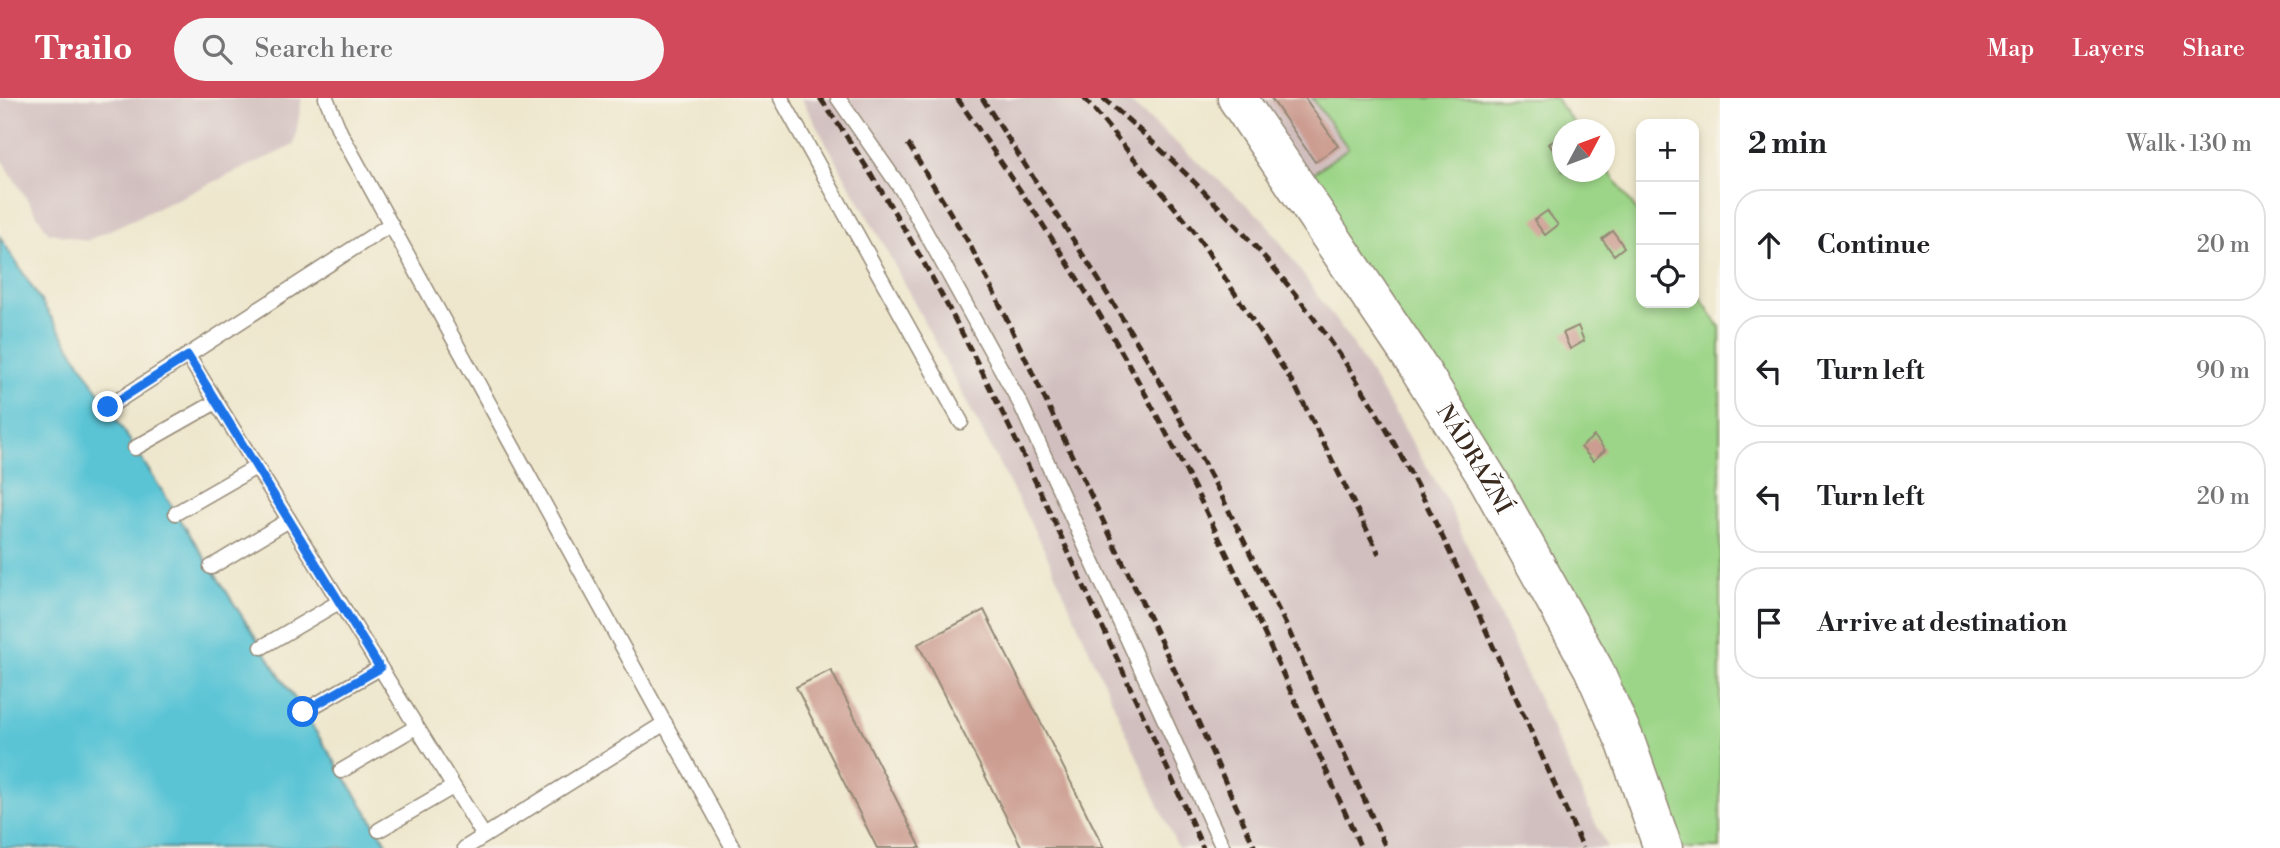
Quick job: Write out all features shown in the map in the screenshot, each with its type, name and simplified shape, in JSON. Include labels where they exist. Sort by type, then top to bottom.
[{"type":"main road","name":"NÁDRAŽNÍ","points":[[1237,98],[1417,365],[1489,479],[1593,668],[1626,743],[1664,848]]},
{"type":"lane","points":[[326,98],[340,132],[733,848]]},
{"type":"lane","points":[[781,98],[961,422]]},
{"type":"lane","points":[[838,98],[904,193],[1021,405],[1223,848]]},
{"type":"lane","points":[[108,407],[391,224]]},
{"type":"lane","points":[[188,356],[484,836]]},
{"type":"lane","points":[[135,448],[216,402]]},
{"type":"lane","points":[[176,513],[256,467]]},
{"type":"lane","points":[[211,567],[289,520]]},
{"type":"lane","points":[[262,647],[339,602]]},
{"type":"lane","points":[[303,712],[380,668]]},
{"type":"lane","points":[[466,848],[665,723]]},
{"type":"lane","points":[[341,771],[416,727]]},
{"type":"lane","points":[[379,830],[453,787]]},
{"type":"shaded area","points":[[0,98],[302,98],[294,145],[86,241],[48,232],[0,157]]},
{"type":"shaded area","points":[[801,98],[1125,98],[1265,221],[1353,345],[1444,495],[1607,848],[1178,848],[1045,551],[888,253]]},
{"type":"shaded area","points":[[1255,98],[1312,98],[1348,148],[1308,177]]},
{"type":"green space","points":[[1312,98],[1555,98],[1571,119],[1552,119],[1552,182],[1615,180],[1636,210],[1636,308],[1699,308],[1699,296],[1720,327],[1720,848],[1679,848],[1308,177],[1348,148]]},
{"type":"water","points":[[0,237],[390,848],[0,848]]},
{"type":"building","points":[[1271,98],[1305,98],[1338,146],[1315,162]]},
{"type":"building","points":[[1547,211],[1558,225],[1545,235],[1534,220]]},
{"type":"building","points":[[1613,231],[1624,247],[1614,255],[1602,239]]},
{"type":"building","points":[[1578,326],[1584,341],[1570,349],[1563,333]]},
{"type":"building","points":[[1594,436],[1605,450],[1593,461],[1581,447]]},
{"type":"building","points":[[984,610],[1104,848],[1022,848],[918,644]]},
{"type":"building","points":[[831,670],[921,848],[877,848],[796,687]]},
{"type":"railway","points":[[820,98],[899,219],[1001,410],[1203,848]]},
{"type":"railway","points":[[957,98],[1073,271],[1168,436],[1281,670],[1361,848]]},
{"type":"railway","points":[[982,98],[1151,365],[1221,495],[1288,629],[1386,848]]},
{"type":"railway","points":[[1084,98],[1194,231],[1240,301],[1296,388],[1379,554]]},
{"type":"railway","points":[[1103,98],[1189,177],[1270,263],[1318,324],[1367,397],[1411,475],[1451,555],[1583,848]]},
{"type":"railway","points":[[908,144],[970,245],[999,303],[1183,688],[1255,848]]},
{"type":"route","points":[[108,407],[188,356],[380,668],[303,712]]}]
